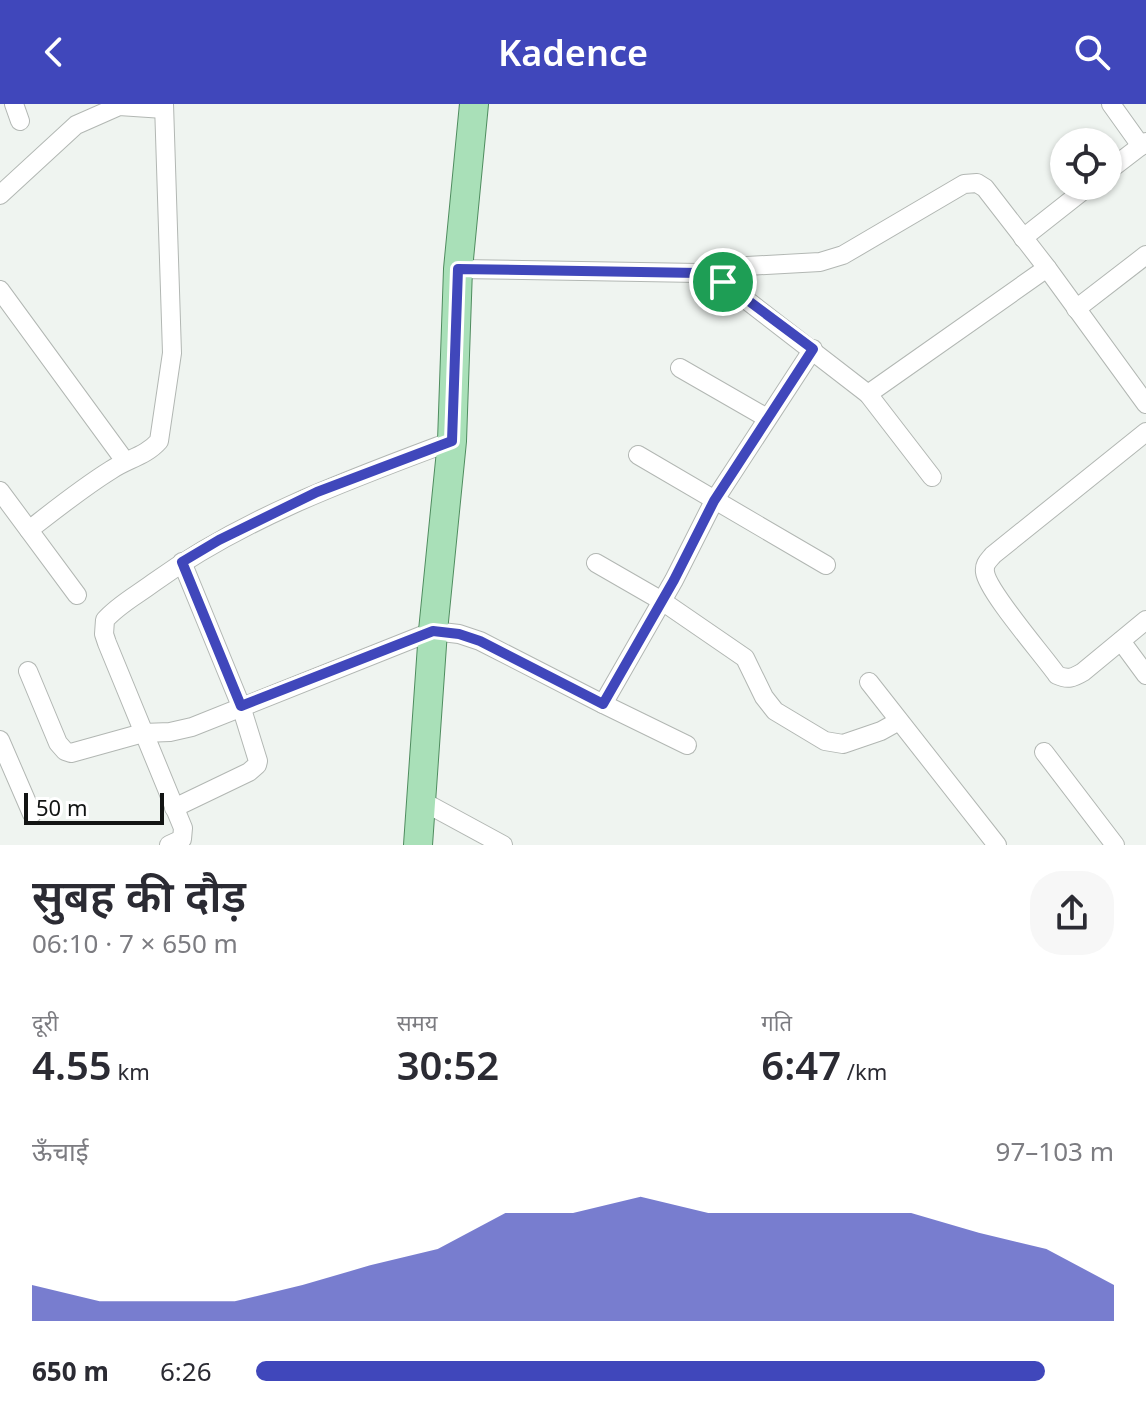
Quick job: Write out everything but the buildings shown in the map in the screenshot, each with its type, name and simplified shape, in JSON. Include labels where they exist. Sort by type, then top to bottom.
[{"type":"main road","points":[[418,845],[433,631],[452,441],[458,269],[474,104]]},
{"type":"street","points":[[1111,104],[1143,144],[1122,160]]},
{"type":"street","points":[[0,195],[76,125],[119,106],[164,107],[171,367],[159,441],[144,454],[125,461],[29,530]]},
{"type":"street","points":[[723,282],[747,266],[820,262],[843,255],[970,182],[985,188],[1145,400]]},
{"type":"street","points":[[1023,238],[1071,200]]},
{"type":"street","points":[[1076,309],[1146,255]]},
{"type":"street","points":[[868,394],[1047,268]]},
{"type":"street","points":[[458,269],[699,273],[723,282],[868,394],[932,477]]},
{"type":"street","points":[[0,290],[125,461]]},
{"type":"street","points":[[603,704],[714,501],[813,349]]},
{"type":"street","points":[[680,368],[767,418]]},
{"type":"street","points":[[1146,432],[993,555],[985,569],[993,590],[1057,675],[1065,678],[1074,678],[1146,620]]},
{"type":"street","points":[[169,845],[182,839],[184,833],[107,643],[105,620],[182,562],[219,540],[317,492],[452,441]]},
{"type":"street","points":[[638,455],[826,565]]},
{"type":"street","points":[[0,491],[77,595]]},
{"type":"street","points":[[174,808],[249,772],[257,765],[258,755],[182,562]]},
{"type":"street","points":[[596,563],[662,601],[745,658],[764,697],[775,711],[825,741],[843,744],[881,731],[899,721]]},
{"type":"street","points":[[28,671],[58,743],[65,751],[80,752],[143,733],[192,727],[433,631],[459,634],[480,641],[687,745]]},
{"type":"street","points":[[1121,641],[1146,675]]},
{"type":"street","points":[[869,682],[997,845]]},
{"type":"street","points":[[0,740],[8,778],[32,814]]},
{"type":"street","points":[[1044,752],[1115,845]]},
{"type":"street","points":[[422,801],[503,845]]},
{"type":"route","points":[[458,269],[699,273],[723,282],[813,349],[714,501],[674,580],[603,704],[480,641],[459,634],[433,631],[241,706],[182,562],[219,540],[317,492],[452,441],[458,269]]}]
